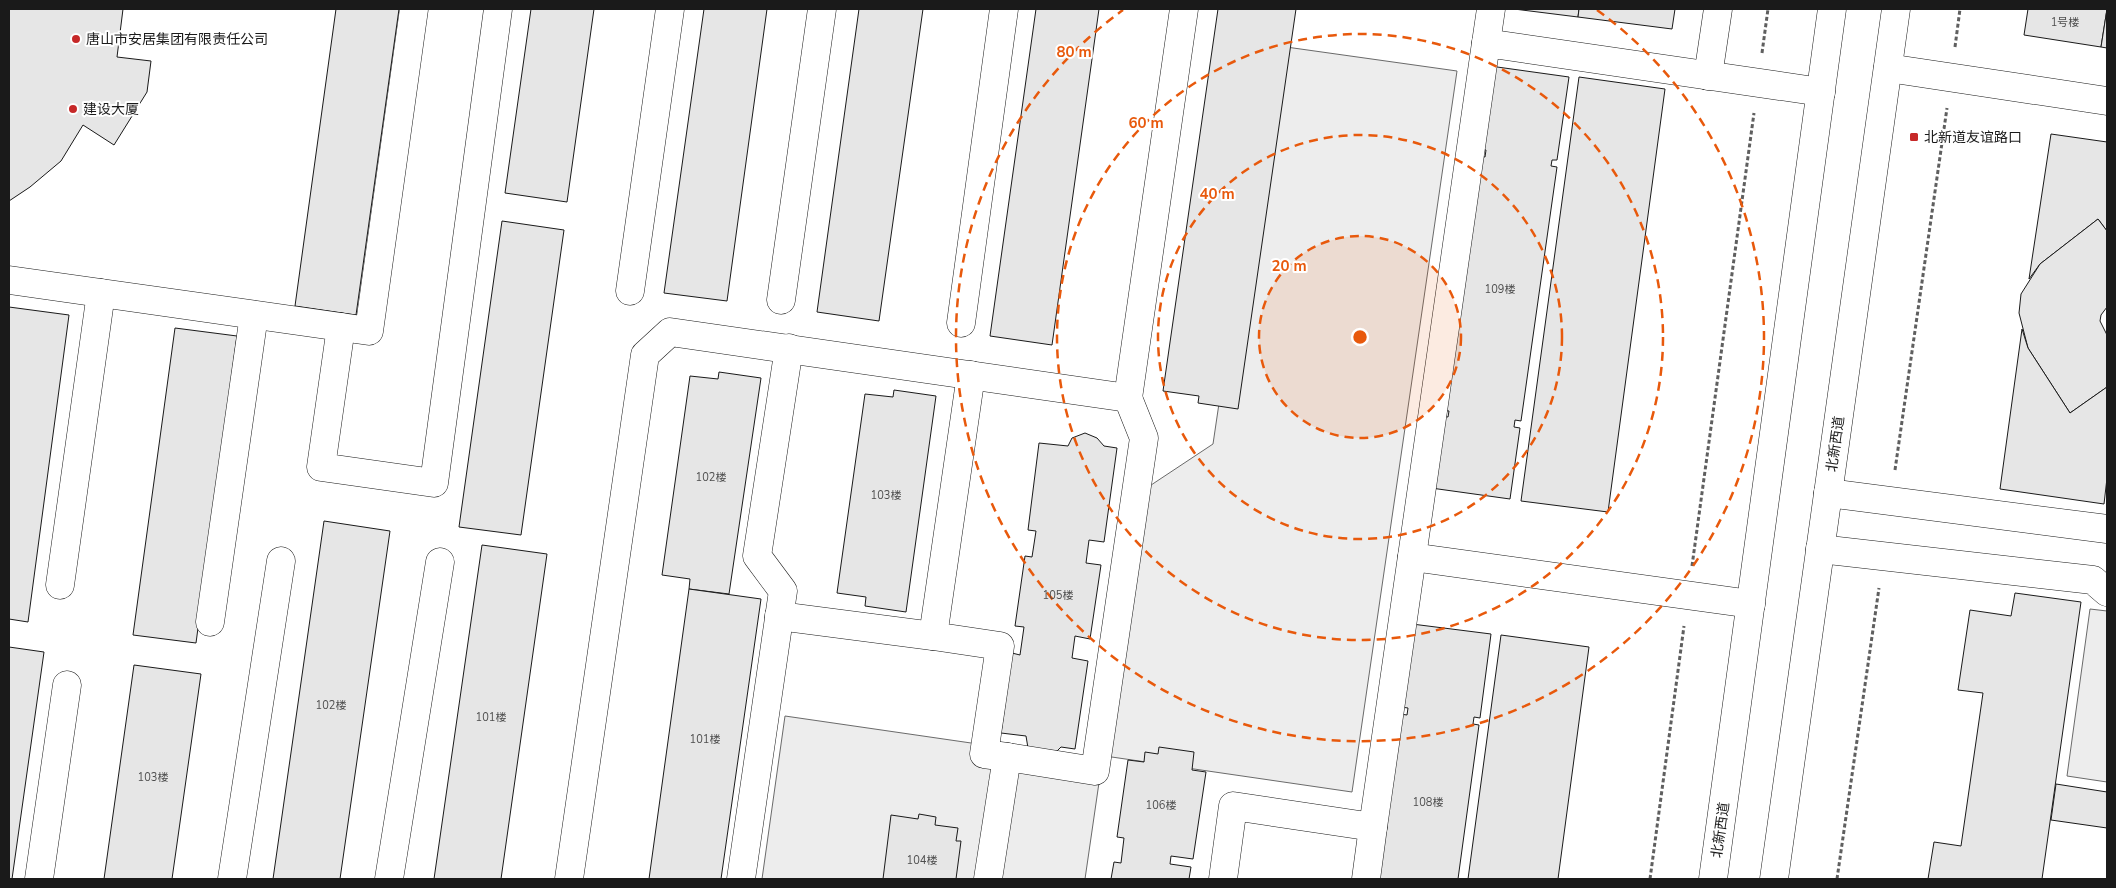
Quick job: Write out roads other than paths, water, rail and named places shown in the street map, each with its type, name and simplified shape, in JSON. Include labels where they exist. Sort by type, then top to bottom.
[{"type":"main road","points":[[9,280],[370,331],[414,9]]},
{"type":"main road","points":[[341,327],[322,467],[434,483],[498,9]]},
{"type":"main road","points":[[630,291],[670,9]]},
{"type":"main road","points":[[781,300],[822,9]]},
{"type":"main road","points":[[961,323],[1004,9]]},
{"type":"main road","points":[[779,616],[1000,646],[984,754],[1095,771],[1144,438],[1128,398],[1184,9]]},
{"type":"main road","points":[[1366,879],[1490,9]]},
{"type":"main road","points":[[1708,76],[1718,9]]},
{"type":"main road","name":"北新西道","points":[[1713,879],[1832,9]]},
{"type":"main road","name":"北新西道","points":[[1774,879],[1896,9]]},
{"type":"main road","points":[[1486,43],[1821,92]]},
{"type":"main road","points":[[1888,68],[2107,101]]},
{"type":"main road","points":[[60,585],[100,293]]},
{"type":"main road","points":[[210,622],[254,315]]},
{"type":"main road","points":[[570,879],[645,355],[670,332],[1128,398]]},
{"type":"main road","points":[[741,879],[783,591],[757,556],[789,348]]},
{"type":"main road","points":[[933,636],[971,375]]},
{"type":"main road","points":[[1828,493],[2107,529]]},
{"type":"main road","points":[[1820,549],[2094,580],[2107,592]]},
{"type":"main road","points":[[1412,557],[1751,604]]},
{"type":"main road","points":[[232,879],[281,561]]},
{"type":"main road","points":[[390,879],[440,562]]},
{"type":"main road","points":[[39,879],[67,685]]},
{"type":"main road","points":[[988,879],[1007,758]]},
{"type":"main road","points":[[1223,879],[1233,806],[1373,827]]},
{"type":"place","name":"唐山市安居集团有限责任公司","points":[[76,39]]},
{"type":"place","name":"建设大厦","points":[[73,109]]},
{"type":"place","name":"北新道友谊路口","points":[[1914,137]]}]
